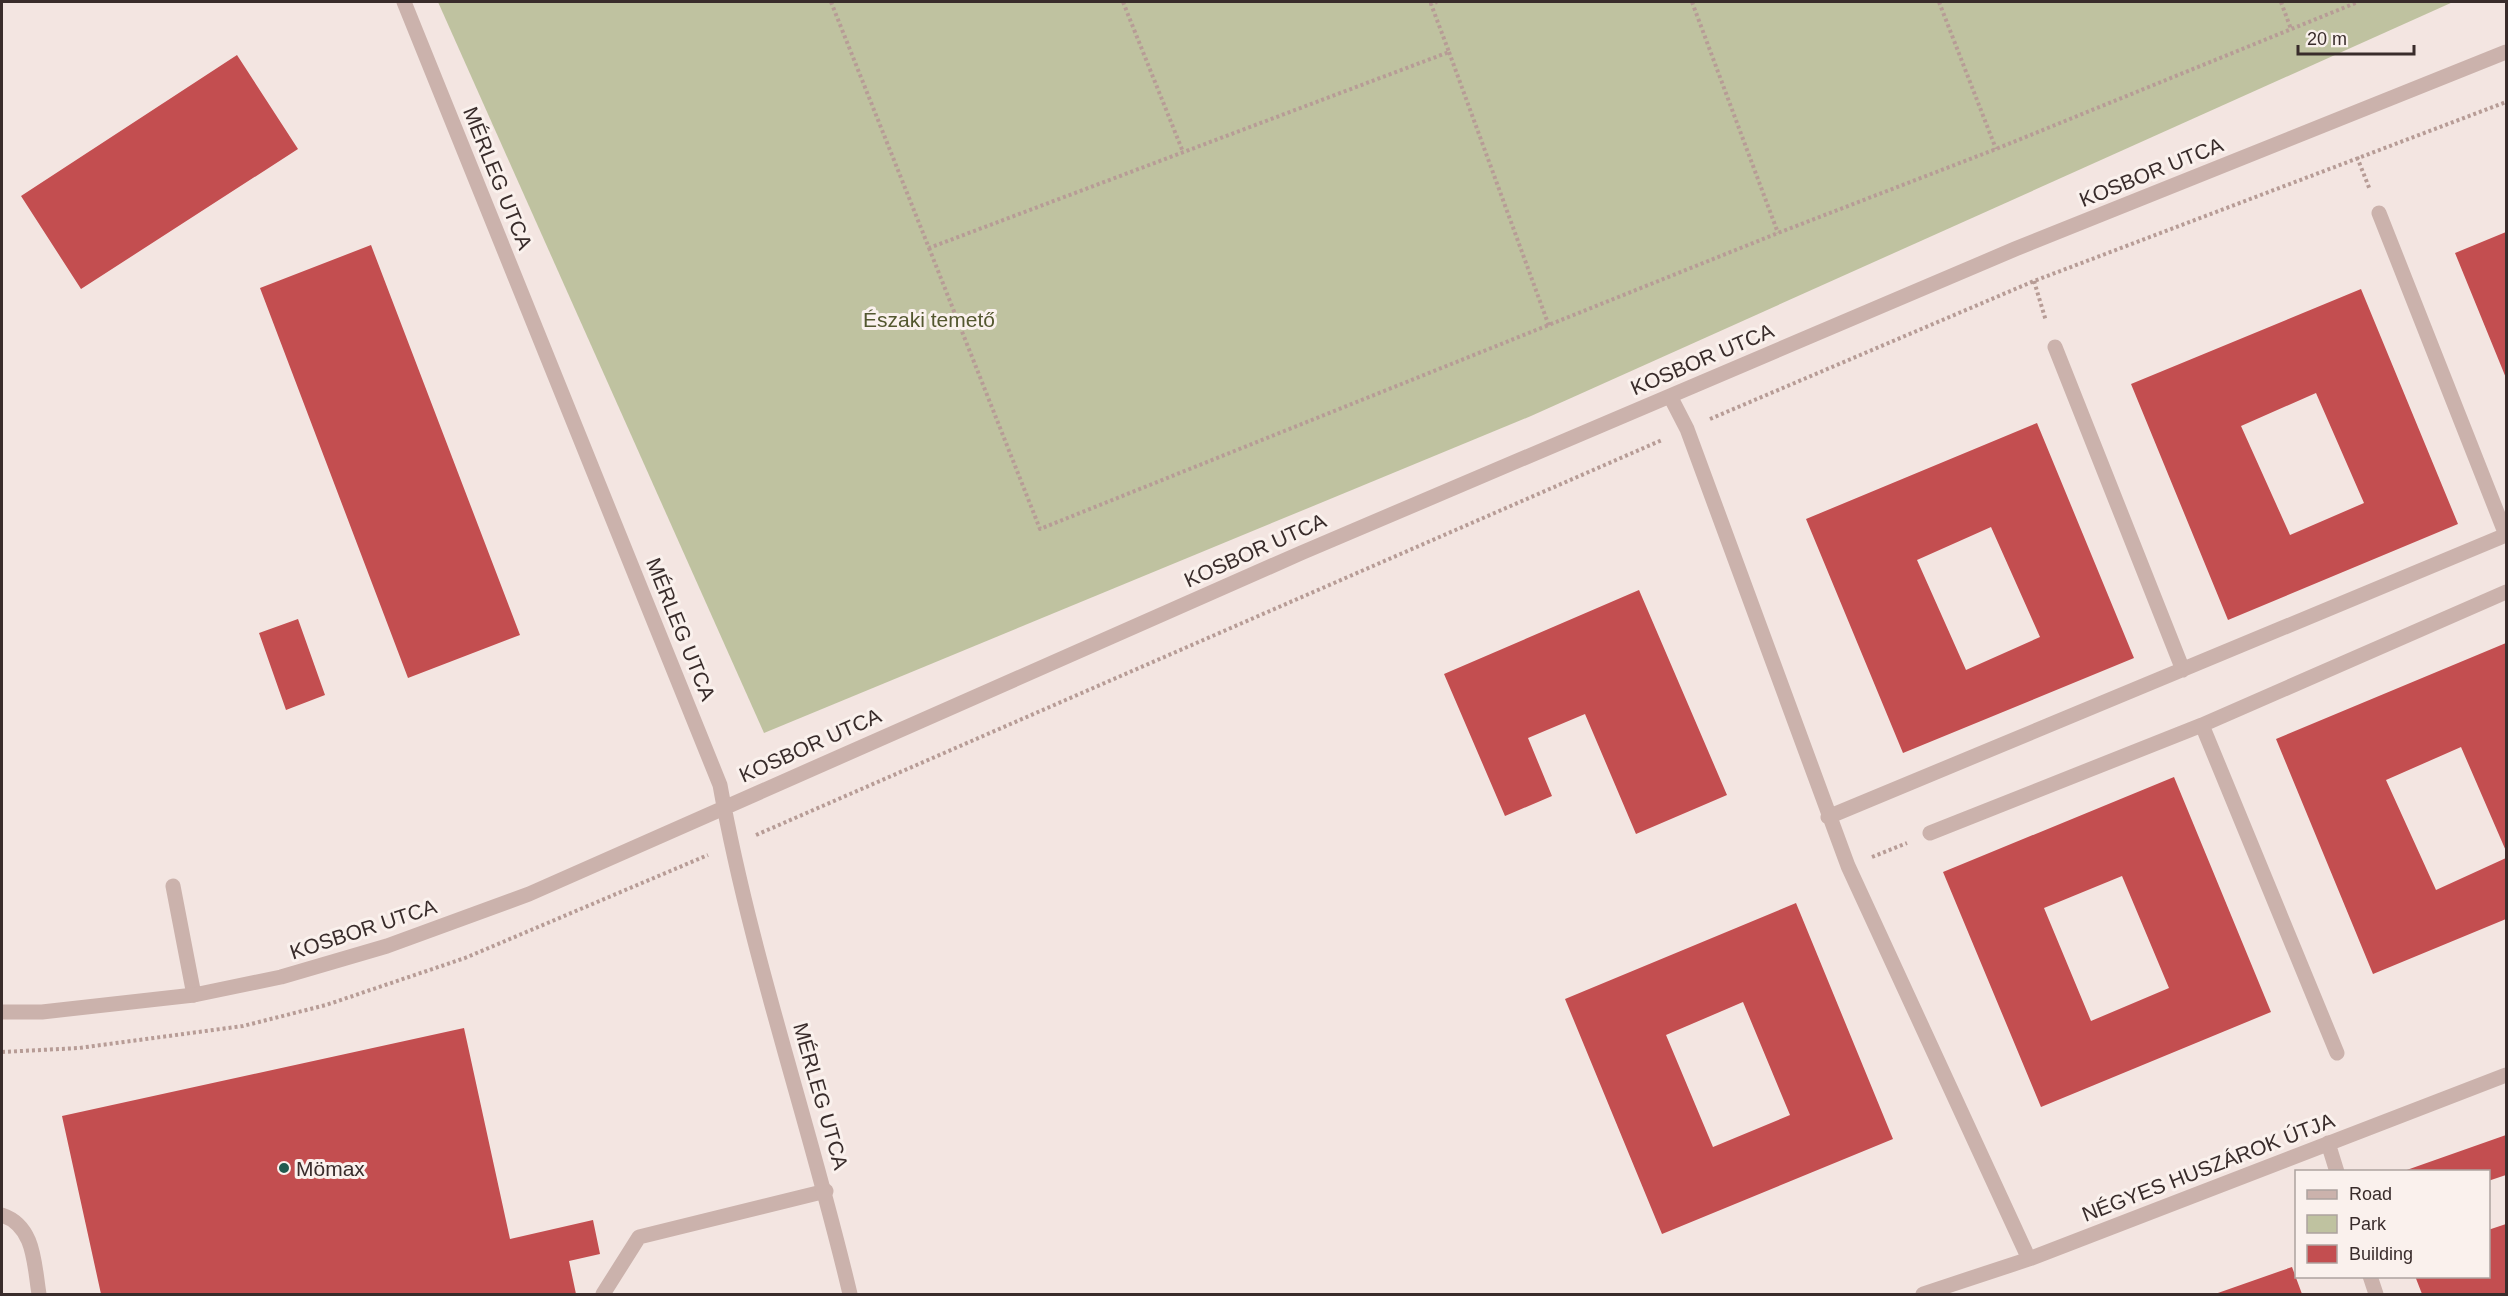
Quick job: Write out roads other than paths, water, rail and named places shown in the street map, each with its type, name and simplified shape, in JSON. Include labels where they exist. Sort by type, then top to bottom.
[{"type":"street","name":"MÉRLEG UTCA","points":[[404,2],[720,785],[730,846],[825,1191],[850,1294]]},
{"type":"street","name":"KOSBOR UTCA","points":[[2,1012],[42,1012],[194,995],[281,977],[387,946],[529,894],[1301,553],[2015,249],[2506,52]]},
{"type":"street","points":[[1828,817],[2506,535],[2379,213]]},
{"type":"street","points":[[2055,347],[2183,670]]},
{"type":"street","points":[[1670,396],[1687,429],[1848,867],[2029,1259]]},
{"type":"street","points":[[1930,833],[2202,725],[2506,592]]},
{"type":"street","points":[[2202,725],[2337,1053]]},
{"type":"street","points":[[173,886],[194,995]]},
{"type":"street","name":"NÉGYES HUSZÁROK ÚTJA","points":[[1923,1294],[2029,1259],[2506,1074]]},
{"type":"street","points":[[2328,1143],[2336,1170]]},
{"type":"street","points":[[603,1294],[639,1238],[825,1191]]},
{"type":"street","points":[[2,1215],[15,1219],[28,1236],[39,1294]]},
{"type":"street","points":[[2371,1278],[2376,1294]]},
{"type":"place","name":"Mömax","points":[[284,1168]]},
{"type":"park label","name":"Északi temető","points":[[929,319]]}]
